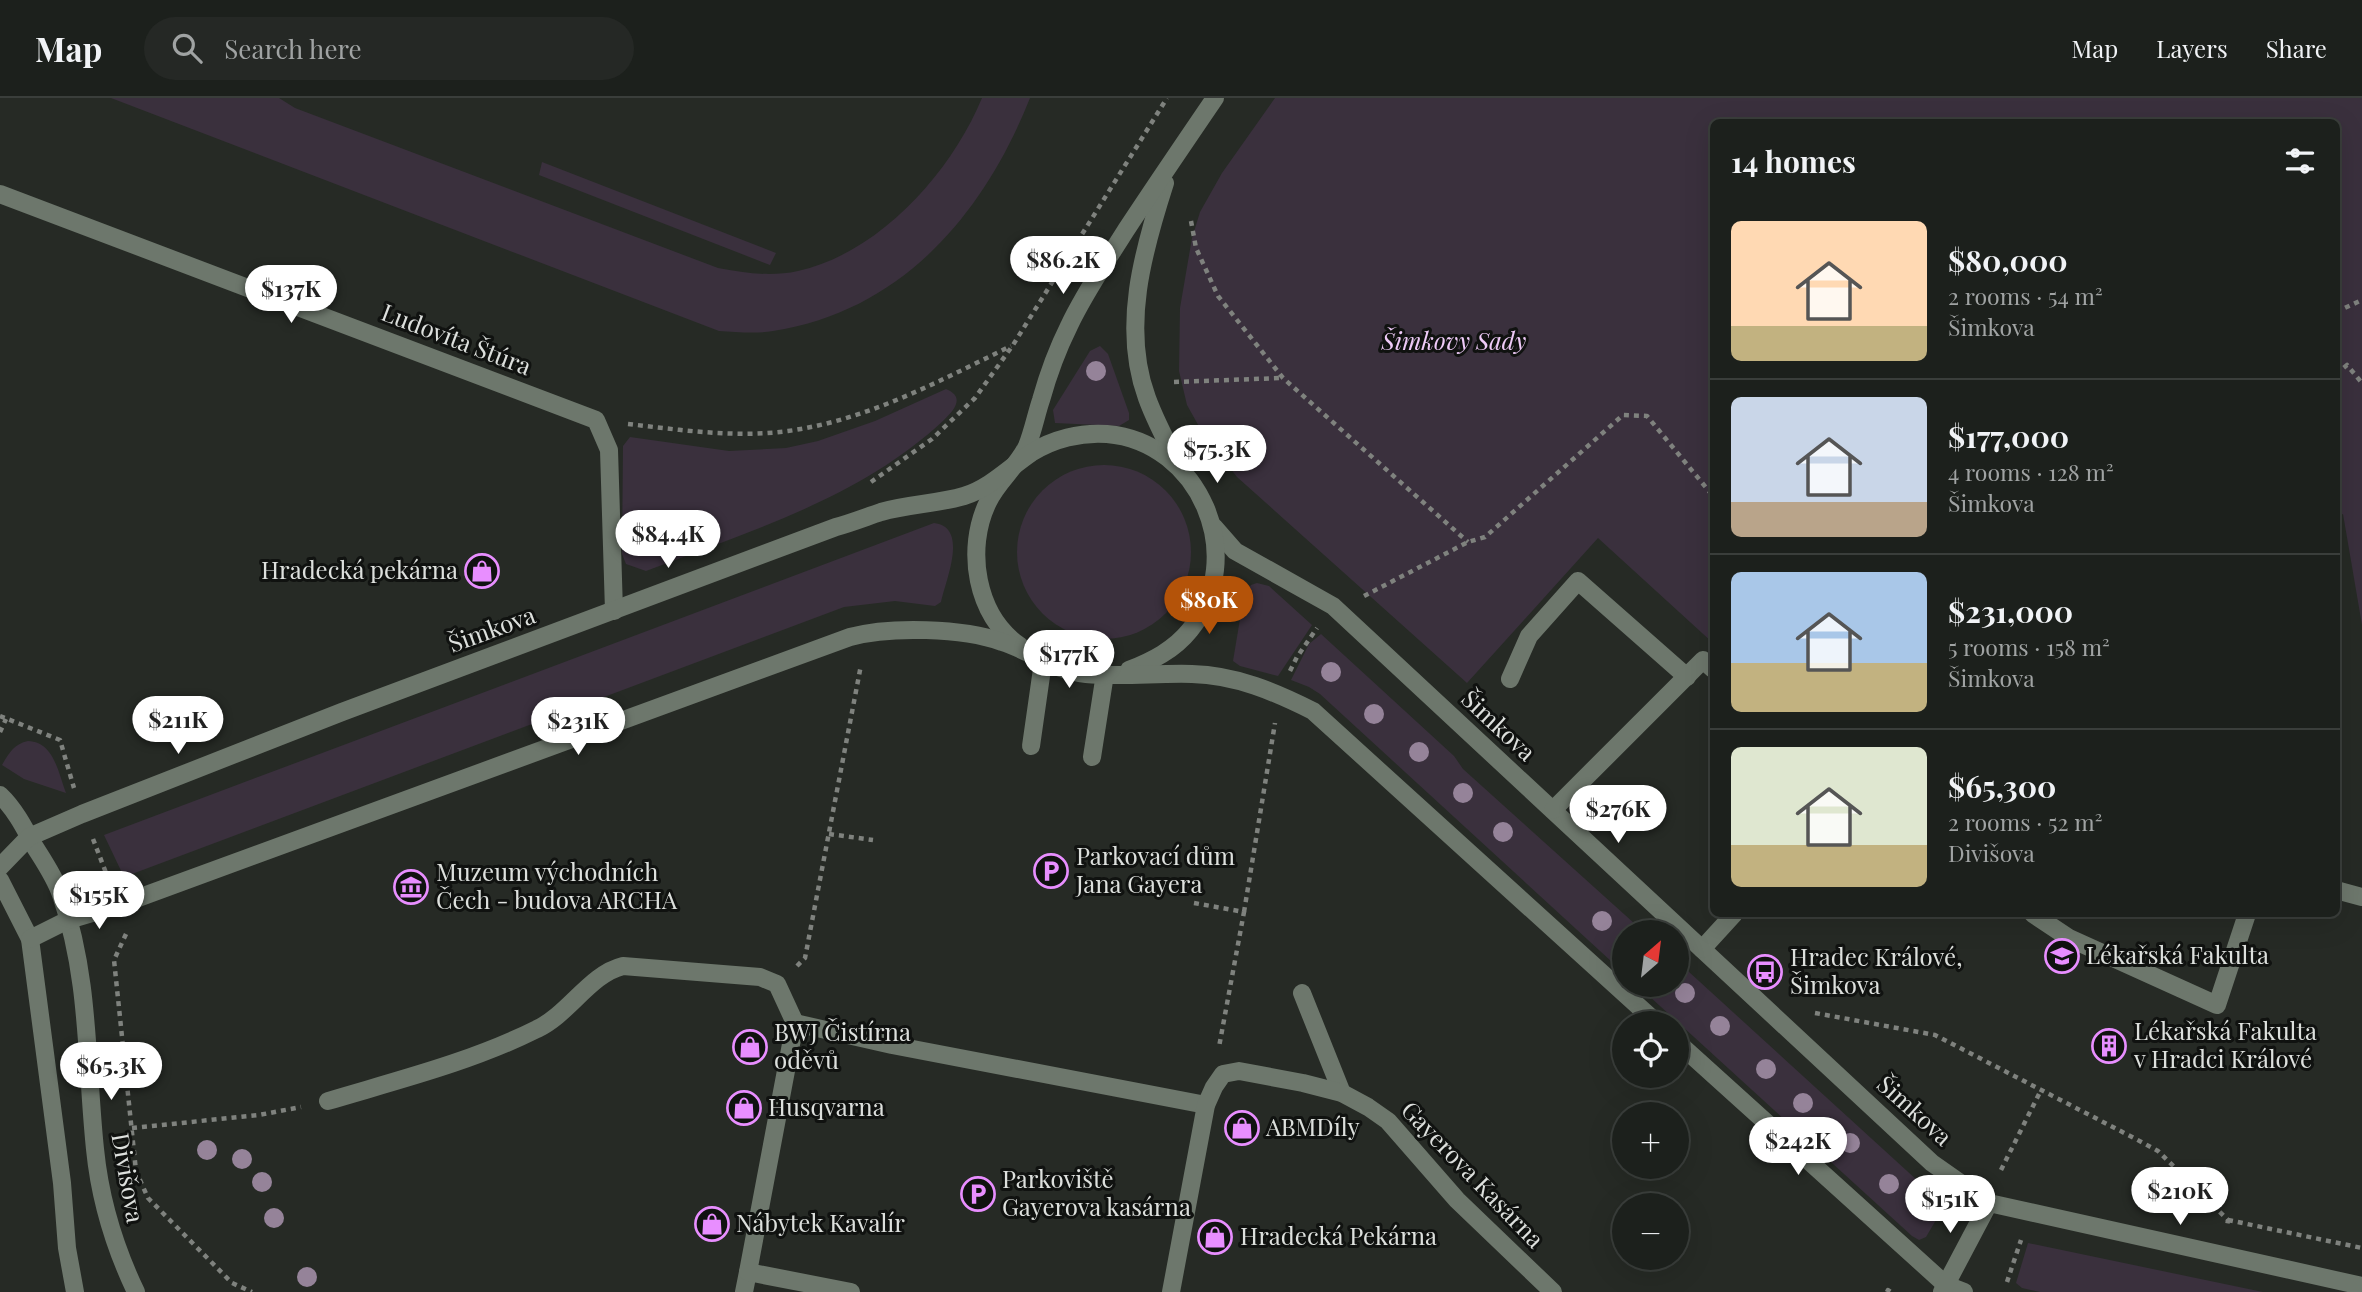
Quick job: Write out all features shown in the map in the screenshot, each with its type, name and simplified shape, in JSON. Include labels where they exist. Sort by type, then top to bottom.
[{"type":"street","points":[[1012,467],[1026,449],[1055,357],[1073,317],[1172,159],[1215,98]]},
{"type":"street","points":[[1172,159],[1144,259],[1136,299],[1135,334],[1146,396],[1180,467]]},
{"type":"street","name":"Ludovíta Štúra","points":[[0,194],[596,420]]},
{"type":"street","points":[[596,420],[608,450],[614,611]]},
{"type":"street","name":"Šimkova","points":[[0,867],[29,837],[342,712],[882,512],[966,495],[987,486],[1032,452],[1054,441],[1077,435],[1106,434],[1129,439],[1157,450],[1180,467],[1206,503],[1216,546],[1212,588],[1201,614],[1190,630],[1172,648],[1150,662],[1105,674]]},
{"type":"street","name":"Šimkova","points":[[1012,467],[987,504],[978,529],[978,575],[985,599],[998,624],[1015,643],[1043,662]]},
{"type":"street","name":"Šimkova","points":[[1213,526],[1234,551],[1333,606],[1932,1163],[1989,1203],[2362,1286]]},
{"type":"street","points":[[1510,679],[1529,636],[1578,581],[1687,677]]},
{"type":"street","name":"Šimkova","points":[[30,939],[68,920],[132,900],[865,632],[927,630],[1002,642],[1043,662],[1085,674],[1195,674],[1227,678],[1280,695],[1313,711],[1644,1011]]},
{"type":"street","points":[[1553,810],[1703,660],[1710,666]]},
{"type":"street","points":[[1031,746],[1043,662]]},
{"type":"street","points":[[1092,757],[1105,674]]},
{"type":"street","name":"Divišova","points":[[0,795],[29,837],[60,893],[68,920],[84,990],[94,1150],[107,1221],[136,1292]]},
{"type":"street","points":[[0,880],[30,939],[62,1184],[66,1248],[75,1292]]},
{"type":"street","points":[[2340,891],[2362,897]]},
{"type":"street","points":[[1702,948],[1731,917]]},
{"type":"street","points":[[2038,917],[2069,938],[2217,1005],[2246,917]]},
{"type":"street","points":[[328,1101],[450,1064],[538,1029],[562,1014],[600,977],[614,968],[623,966],[760,977],[777,984],[795,1023],[744,1292]]},
{"type":"street","points":[[1302,993],[1342,1093]]},
{"type":"street","points":[[795,1023],[905,1048],[1206,1105]]},
{"type":"street","points":[[1689,1053],[1944,1288],[1964,1292]]},
{"type":"street","name":"Gayerova Kasárna","points":[[1223,1074],[1239,1072],[1342,1093],[1388,1121],[1457,1200],[1553,1292]]},
{"type":"street","points":[[1171,1292],[1206,1105],[1223,1074]]},
{"type":"street","points":[[1944,1288],[1989,1203]]},
{"type":"street","points":[[748,1272],[851,1292]]},
{"type":"path","points":[[861,488],[932,439],[975,398],[1013,345],[1167,98]]},
{"type":"path","points":[[1191,221],[1196,248],[1218,296],[1283,378],[1468,542]]},
{"type":"path","points":[[2340,310],[2362,300]]},
{"type":"path","points":[[596,420],[724,434],[787,431],[844,419],[907,396],[1013,345]]},
{"type":"path","points":[[2340,371],[2347,365],[2362,383]]},
{"type":"path","points":[[1174,382],[1283,378]]},
{"type":"path","points":[[1362,597],[1468,542],[1485,537],[1623,415],[1647,416],[1710,492]]},
{"type":"path","points":[[1223,1074],[1219,1051],[1280,695],[1297,657],[1333,606]]},
{"type":"path","points":[[777,984],[805,958],[860,673],[865,632]]},
{"type":"path","points":[[0,716],[60,740],[75,792]]},
{"type":"path","points":[[0,732],[6,719]]},
{"type":"path","points":[[829,834],[873,840]]},
{"type":"path","points":[[92,839],[108,878]]},
{"type":"path","points":[[1194,903],[1244,912]]},
{"type":"path","points":[[125,923],[127,932],[114,960],[136,1171],[148,1198],[232,1283],[252,1292]]},
{"type":"path","points":[[1815,1013],[1935,1035],[2158,1151],[2228,1220],[2362,1248]]},
{"type":"path","points":[[2001,1170],[2041,1090]]},
{"type":"path","points":[[132,1128],[259,1115],[328,1101]]},
{"type":"path","points":[[2226,1234],[2228,1220]]},
{"type":"path","points":[[2007,1282],[2021,1239]]},
{"type":"green space","points":[[111,98],[279,98],[295,108],[718,268],[768,274],[798,271],[857,247],[909,206],[932,181],[969,126],[982,98],[1030,98],[989,181],[933,250],[899,279],[861,302],[819,320],[753,333],[719,331]]},
{"type":"green space","name":"Šimkovy Sady","points":[[1275,98],[2362,98],[2362,625],[2343,514],[2340,515],[2340,119],[1710,119],[1710,640],[1598,538],[1467,683],[1237,477],[1201,430],[1187,405],[1179,371],[1180,308],[1192,238],[1200,212],[1222,173]]},
{"type":"green space","points":[[542,162],[776,253],[770,265],[539,175]]},
{"type":"green space","points":[[1100,346],[1108,354],[1129,413],[1129,420],[1119,426],[1055,423],[1053,410],[1090,351]]},
{"type":"green space","points":[[946,389],[957,399],[944,420],[912,447],[841,492],[764,526],[646,571],[626,564],[622,554],[623,446],[630,437],[729,451],[786,448],[818,441],[875,421]]},
{"type":"green space","points":[[1104,465],[1137,472],[1166,490],[1184,519],[1191,552],[1184,585],[1166,614],[1137,632],[1104,639],[1071,632],[1042,614],[1024,585],[1017,552],[1024,519],[1042,490],[1071,472]]},
{"type":"green space","points":[[934,523],[945,527],[951,534],[953,544],[941,602],[935,606],[895,601],[844,607],[124,877],[104,835]]},
{"type":"green space","points":[[1257,583],[1269,586],[1312,625],[1278,676],[1240,666],[1233,661],[1244,595],[1251,585]]},
{"type":"green space","points":[[1321,634],[1454,756],[1463,769],[1631,920],[1612,920],[1612,962],[1320,694],[1291,680],[1309,644]]},
{"type":"green space","points":[[28,741],[37,743],[49,752],[66,793],[24,779],[2,765],[15,747]]},
{"type":"green space","points":[[1689,972],[1941,1202],[1943,1208],[1926,1237],[1919,1240],[1912,1236],[1689,1032],[1689,1011],[1665,1011],[1651,998],[1689,998]]},
{"type":"green space","points":[[2028,1243],[2263,1292],[2040,1292],[2022,1288],[2016,1283]]},
{"type":"place","name":"Hradecká pekárna","points":[[482,571]]},
{"type":"place","name":"Parkovací dům Jana Gayera","points":[[1051,871]]},
{"type":"place","name":"Muzeum východních Čech - budova ARCHA","points":[[411,887]]},
{"type":"place","name":"Lékařská Fakulta","points":[[2062,956]]},
{"type":"place","name":"Hradec Králové, Šimkova","points":[[1765,972]]},
{"type":"place","name":"Lékařská Fakulta v Hradci Králové","points":[[2109,1046]]},
{"type":"place","name":"BWJ Čistírna oděvů","points":[[750,1047]]},
{"type":"place","name":"Husqvarna","points":[[744,1108]]},
{"type":"place","name":"ABMDíly","points":[[1242,1128]]},
{"type":"place","name":"Parkoviště Gayerova kasárna","points":[[978,1194]]},
{"type":"place","name":"Nábytek Kavalír","points":[[712,1224]]},
{"type":"place","name":"Hradecká Pekárna","points":[[1215,1237]]}]
